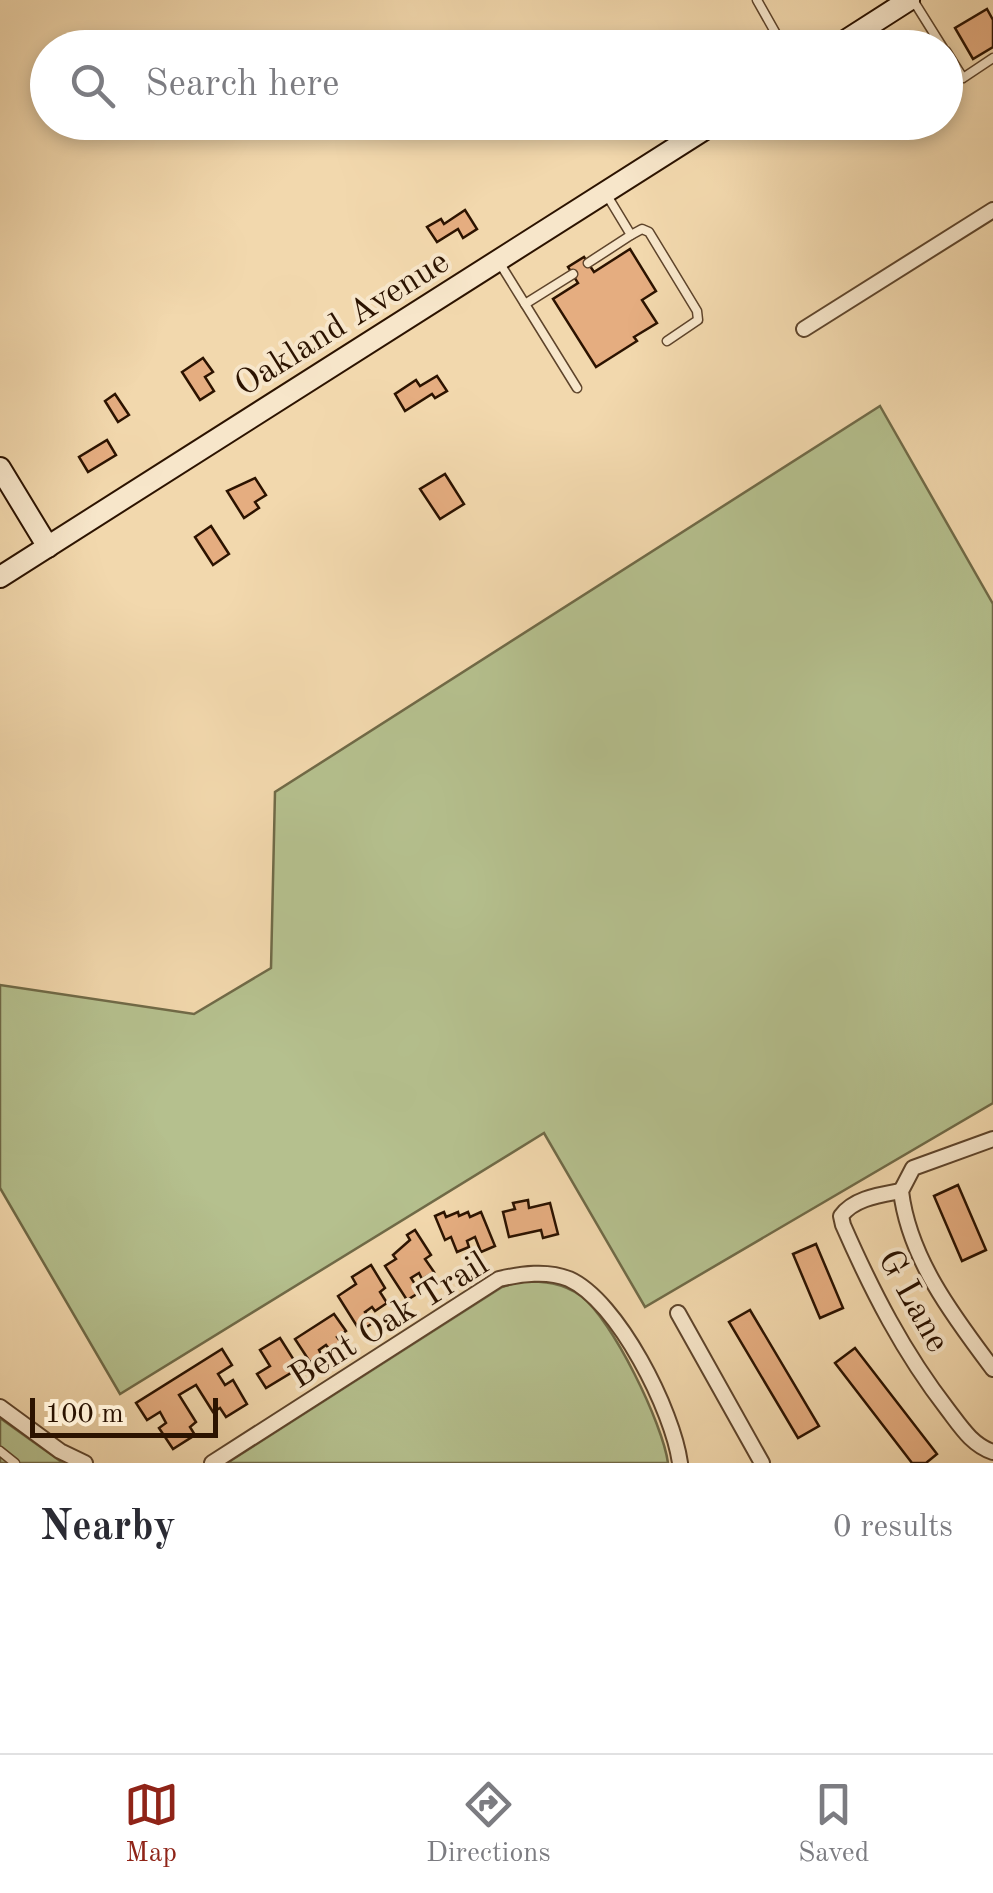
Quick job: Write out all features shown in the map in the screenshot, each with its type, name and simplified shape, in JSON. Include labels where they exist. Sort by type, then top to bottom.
[{"type":"street","points":[[863,30],[911,0]]},
{"type":"street","name":"Oakland Avenue","points":[[0,577],[688,140]]},
{"type":"street","points":[[804,329],[993,210]]},
{"type":"street","points":[[0,468],[48,547]]},
{"type":"street","points":[[993,1139],[914,1168],[901,1191],[910,1228],[932,1281],[993,1369]]},
{"type":"street","name":"G Lane","points":[[901,1191],[878,1194],[846,1209],[841,1216],[843,1225],[904,1350],[975,1444],[993,1452]]},
{"type":"street","name":"Bent Oak Trail","points":[[212,1463],[499,1280],[539,1274],[567,1278],[590,1293],[618,1326],[657,1393],[680,1463]]},
{"type":"street","points":[[678,1313],[762,1463]]},
{"type":"street","points":[[0,1407],[55,1457],[85,1463]]},
{"type":"lane","points":[[758,0],[774,30]]},
{"type":"lane","points":[[911,0],[931,30]]},
{"type":"lane","points":[[963,77],[993,58]]},
{"type":"lane","points":[[606,192],[631,235]]},
{"type":"lane","points":[[588,263],[642,229],[649,232],[698,316],[667,342]]},
{"type":"lane","points":[[498,261],[577,388]]},
{"type":"lane","points":[[525,304],[572,274]]},
{"type":"lane","points":[[0,1452],[15,1463]]},
{"type":"green space","points":[[880,406],[993,604],[993,1103],[645,1307],[544,1133],[120,1394],[0,1188],[0,985],[194,1014],[271,968],[275,792]]},
{"type":"green space","points":[[521,1281],[567,1288],[593,1308],[634,1374],[657,1424],[668,1463],[227,1463],[502,1287]]},
{"type":"green space","points":[[0,1418],[63,1463],[0,1463]]},
{"type":"building","points":[[987,9],[993,20],[993,47],[973,59],[963,42],[963,30],[955,28]]},
{"type":"building","points":[[465,210],[477,229],[463,238],[458,229],[437,242],[427,227],[441,219],[444,224]]},
{"type":"building","points":[[630,249],[656,291],[642,300],[657,323],[596,367],[553,299],[578,283],[568,267],[584,257],[594,272]]},
{"type":"building","points":[[203,358],[213,372],[205,377],[214,391],[200,400],[182,372]]},
{"type":"building","points":[[437,376],[447,391],[435,398],[432,394],[405,411],[395,394],[416,380],[420,386]]},
{"type":"building","points":[[115,394],[129,415],[118,422],[105,401]]},
{"type":"building","points":[[107,440],[116,455],[88,472],[79,457]]},
{"type":"building","points":[[445,474],[464,504],[440,519],[420,489]]},
{"type":"building","points":[[255,478],[266,495],[255,502],[259,508],[244,518],[227,491]]},
{"type":"building","points":[[211,526],[229,554],[213,565],[195,537]]},
{"type":"building","points":[[958,1185],[986,1250],[962,1261],[934,1196]]},
{"type":"building","points":[[528,1200],[529,1208],[550,1203],[558,1234],[543,1238],[541,1230],[509,1237],[503,1212],[515,1209],[513,1203]]},
{"type":"building","points":[[444,1212],[446,1217],[468,1212],[470,1217],[481,1212],[495,1246],[481,1252],[475,1237],[467,1241],[469,1247],[457,1252],[451,1237],[445,1240],[435,1216]]},
{"type":"building","points":[[415,1230],[431,1255],[425,1259],[434,1272],[422,1279],[419,1273],[411,1278],[420,1292],[407,1300],[385,1266],[396,1259],[393,1255]]},
{"type":"building","points":[[816,1244],[843,1308],[820,1318],[793,1254]]},
{"type":"building","points":[[371,1265],[385,1288],[380,1292],[387,1303],[365,1312],[373,1323],[360,1331],[338,1296],[356,1284],[352,1277]]},
{"type":"building","points":[[750,1310],[819,1426],[798,1438],[729,1322]]},
{"type":"building","points":[[334,1314],[346,1331],[337,1337],[341,1342],[330,1350],[326,1345],[310,1362],[295,1339]]},
{"type":"building","points":[[280,1338],[299,1368],[266,1388],[257,1374],[270,1366],[260,1350]]},
{"type":"building","points":[[855,1348],[937,1454],[926,1463],[912,1463],[835,1363]]},
{"type":"building","points":[[222,1349],[232,1365],[218,1374],[225,1385],[233,1380],[247,1404],[226,1417],[220,1408],[213,1412],[196,1385],[179,1395],[196,1422],[190,1427],[195,1435],[173,1449],[159,1428],[166,1423],[160,1412],[147,1420],[136,1403]]}]
